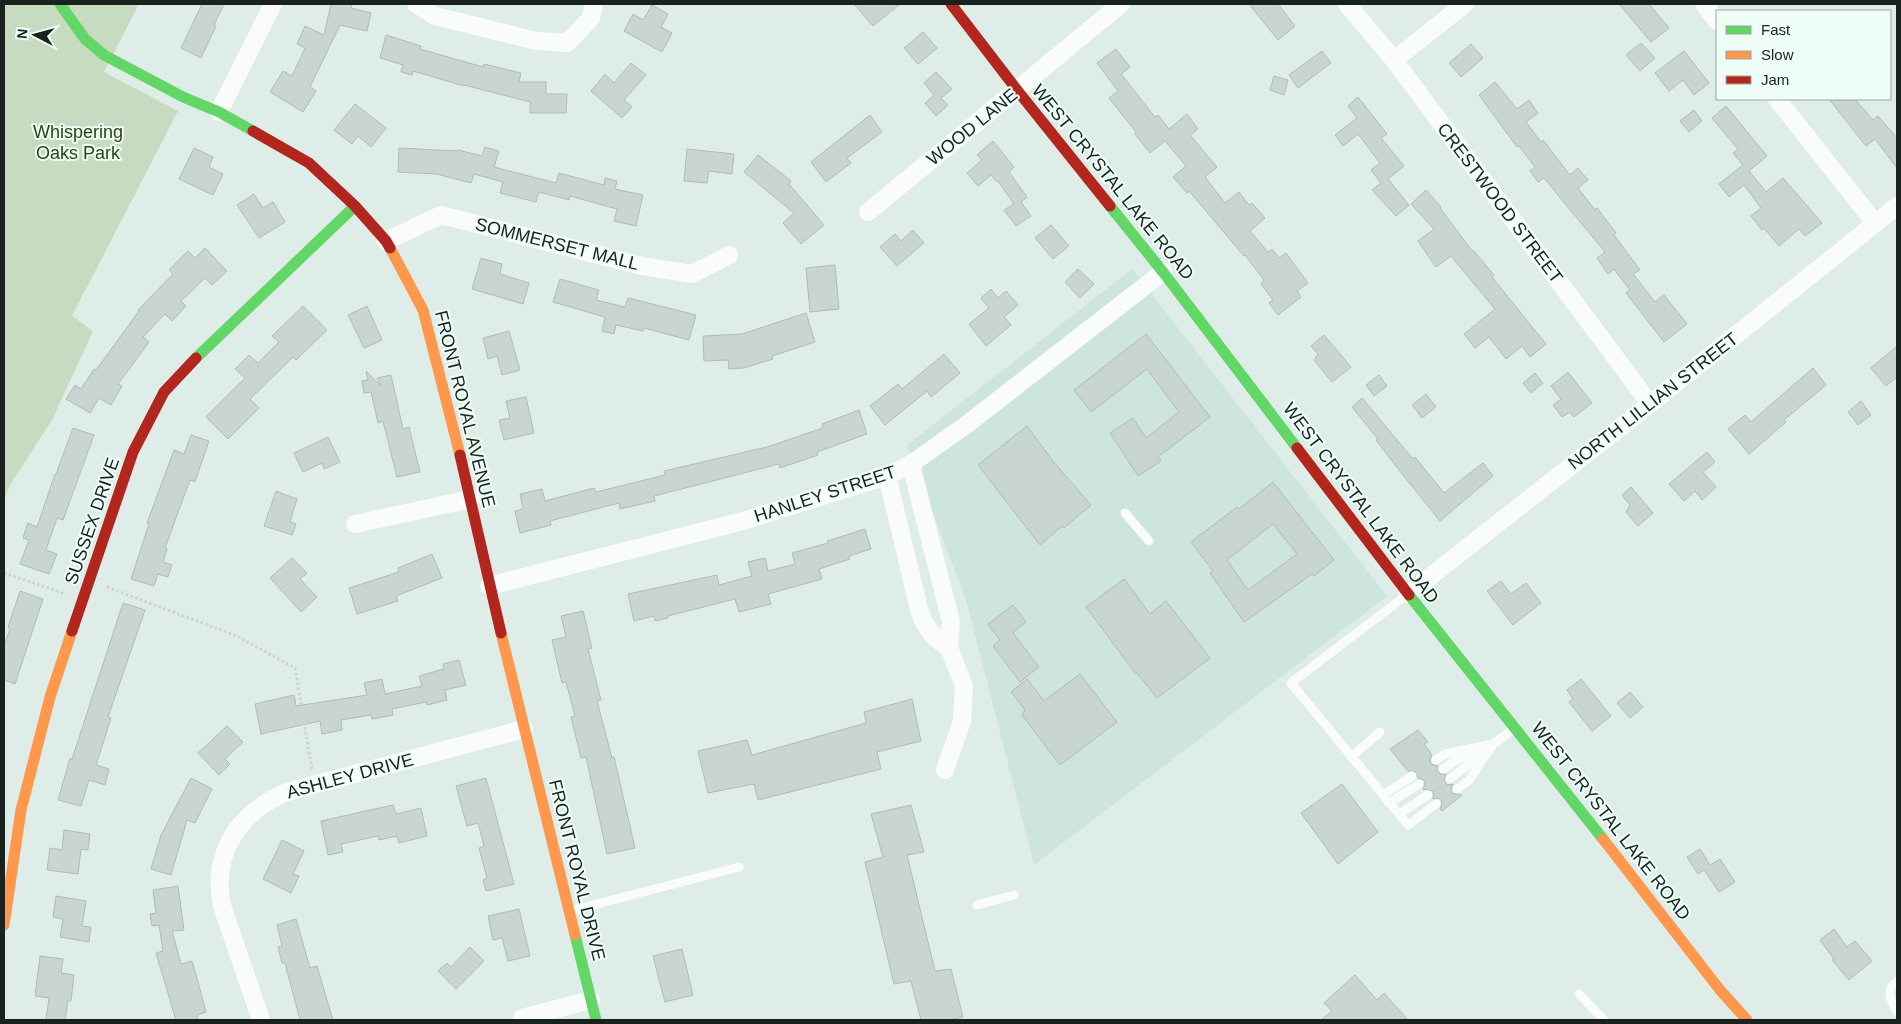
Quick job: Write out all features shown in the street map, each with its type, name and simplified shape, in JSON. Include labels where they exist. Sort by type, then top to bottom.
[{"type":"street","name":"FRONT ROYAL AVENUE","points":[[60,4],[85,39],[104,55],[183,97],[219,112],[309,164],[355,206],[386,241],[423,310],[471,499],[489,586],[524,729]]},
{"type":"street","points":[[219,112],[273,4]]},
{"type":"street","points":[[416,4],[435,16],[537,41],[568,43],[591,18],[594,4]]},
{"type":"street","name":"WEST CRYSTAL LAKE ROAD","points":[[952,4],[1017,90],[1163,272],[1408,594],[1606,842],[1720,990],[1747,1020]]},
{"type":"street","name":"WOOD LANE","points":[[868,212],[1121,4]]},
{"type":"street","name":"CRESTWOOD STREET","points":[[1347,4],[1394,60],[1650,404]]},
{"type":"street","points":[[1394,60],[1465,4]]},
{"type":"street","points":[[1704,4],[1716,20]]},
{"type":"street","points":[[1778,100],[1875,224]]},
{"type":"street","name":"SUSSEX DRIVE","points":[[4,925],[21,810],[50,697],[134,452],[164,392],[208,345],[355,206]]},
{"type":"street","name":"NORTH LILLIAN STREET","points":[[1408,594],[1650,404],[1897,206]]},
{"type":"street","name":"SOMMERSET MALL","points":[[386,241],[441,215],[642,266],[692,274],[729,255]]},
{"type":"street","name":"HANLEY STREET","points":[[489,586],[742,521],[888,476],[910,464],[966,425],[1163,272]]},
{"type":"street","points":[[910,464],[951,622],[949,648],[964,686],[962,721],[945,770]]},
{"type":"street","points":[[888,476],[920,613],[933,637],[949,648]]},
{"type":"street","points":[[355,524],[471,499]]},
{"type":"street","name":"ASHLEY DRIVE","points":[[261,1020],[222,906],[219,882],[223,856],[234,832],[252,813],[278,795],[524,729]]},
{"type":"street","name":"FRONT ROYAL DRIVE","points":[[524,729],[596,1020]]},
{"type":"street","points":[[522,1018],[591,1000]]},
{"type":"lane","points":[[1125,513],[1149,541]]},
{"type":"lane","points":[[1408,594],[1291,683],[1408,825],[1436,804]]},
{"type":"lane","points":[[1450,779],[1515,728]]},
{"type":"lane","points":[[1351,757],[1380,732]]},
{"type":"lane","points":[[1436,760],[1445,754],[1493,744]]},
{"type":"lane","points":[[1442,769],[1493,744]]},
{"type":"lane","points":[[1457,789],[1470,780],[1493,744]]},
{"type":"lane","points":[[1386,799],[1412,776]]},
{"type":"lane","points":[[1386,799],[1419,784]]},
{"type":"lane","points":[[1399,814],[1428,794]]},
{"type":"lane","points":[[569,911],[739,867]]},
{"type":"lane","points":[[977,905],[1014,895]]},
{"type":"lane","points":[[1897,981],[1893,984],[1890,999],[1897,1012]]},
{"type":"lane","points":[[1579,994],[1604,1020]]},
{"type":"path","points":[[4,573],[83,600]]},
{"type":"path","points":[[90,580],[237,636],[295,668],[315,784]]},
{"type":"shaded area","points":[[1132,269],[1387,596],[1034,865],[966,600],[907,445]]},
{"type":"green space","name":"Whispering Oaks Park","points":[[4,4],[139,4],[104,72],[178,111],[72,316],[93,331],[52,420],[10,485],[4,500]]},
{"type":"building","points":[[202,4],[224,4],[201,58],[181,48]]},
{"type":"building","points":[[331,4],[352,4],[351,8],[371,13],[367,31],[340,25],[310,87],[316,91],[303,112],[270,92],[283,71],[292,76],[305,48],[297,44],[305,26],[324,35]]},
{"type":"building","points":[[854,4],[900,4],[873,26]]},
{"type":"building","points":[[1249,4],[1278,4],[1295,26],[1278,40]]},
{"type":"building","points":[[1619,4],[1649,4],[1669,28],[1651,42]]},
{"type":"building","points":[[652,5],[668,14],[661,27],[672,33],[662,52],[624,31],[633,14],[643,20]]},
{"type":"building","points":[[923,32],[937,48],[918,64],[904,48]]},
{"type":"building","points":[[386,35],[421,46],[420,49],[483,67],[484,64],[521,73],[519,82],[546,82],[546,94],[567,94],[566,113],[530,113],[530,102],[413,71],[412,75],[401,72],[403,65],[380,58]]},
{"type":"building","points":[[1641,43],[1655,58],[1640,71],[1626,55]]},
{"type":"building","points":[[1471,44],[1483,58],[1461,77],[1449,63]]},
{"type":"building","points":[[1116,49],[1130,67],[1121,74],[1155,117],[1158,115],[1169,129],[1187,114],[1198,129],[1190,135],[1217,167],[1205,177],[1225,203],[1239,192],[1249,205],[1252,203],[1265,218],[1250,231],[1268,252],[1272,249],[1279,258],[1286,253],[1308,283],[1297,291],[1301,297],[1278,315],[1269,303],[1273,300],[1261,284],[1264,280],[1245,255],[1189,191],[1187,193],[1173,177],[1186,166],[1165,141],[1150,153],[1109,98],[1118,91],[1097,63]]},
{"type":"building","points":[[1322,51],[1331,63],[1298,88],[1289,75]]},
{"type":"building","points":[[1684,51],[1709,83],[1694,95],[1683,80],[1669,91],[1655,73]]},
{"type":"building","points":[[631,63],[646,75],[624,100],[632,107],[622,118],[591,91],[605,74],[614,83]]},
{"type":"building","points":[[936,72],[952,89],[941,98],[948,105],[936,116],[925,103],[934,95],[924,83]]},
{"type":"building","points":[[1274,76],[1288,80],[1284,95],[1270,90]]},
{"type":"building","points":[[1495,82],[1517,109],[1529,100],[1538,113],[1526,122],[1541,142],[1543,140],[1570,175],[1578,168],[1588,180],[1578,188],[1595,210],[1597,208],[1616,233],[1614,235],[1640,270],[1633,274],[1655,302],[1664,295],[1687,324],[1664,342],[1626,293],[1630,290],[1614,269],[1608,274],[1597,258],[1605,252],[1544,178],[1538,182],[1530,171],[1535,167],[1519,146],[1517,147],[1479,95]]},
{"type":"building","points":[[1358,97],[1387,134],[1381,138],[1404,166],[1388,179],[1409,205],[1396,216],[1372,190],[1381,183],[1371,170],[1380,163],[1358,134],[1343,146],[1335,135],[1357,118],[1348,106]]},
{"type":"building","points":[[1830,100],[1856,100],[1873,120],[1878,116],[1897,138],[1897,168],[1875,139],[1866,146]]},
{"type":"building","points":[[355,104],[386,128],[371,147],[358,136],[352,144],[334,130]]},
{"type":"building","points":[[1726,106],[1767,156],[1749,171],[1766,192],[1783,178],[1822,223],[1805,236],[1799,229],[1779,246],[1764,228],[1762,230],[1751,216],[1761,208],[1744,185],[1729,197],[1719,184],[1743,165],[1733,153],[1738,149],[1712,118]]},
{"type":"building","points":[[1694,110],[1702,121],[1689,132],[1680,121]]},
{"type":"building","points":[[870,115],[882,132],[847,158],[851,163],[826,182],[811,162]]},
{"type":"building","points":[[993,141],[1014,167],[1009,172],[1027,197],[1021,202],[1031,216],[1016,226],[1004,210],[1014,204],[998,181],[991,175],[978,186],[967,173],[982,160],[977,155]]},
{"type":"building","points":[[485,147],[499,151],[494,167],[556,183],[559,173],[604,185],[605,178],[617,181],[615,189],[643,195],[636,226],[614,221],[617,209],[570,196],[569,200],[539,192],[536,202],[500,193],[503,182],[474,174],[471,183],[437,174],[398,172],[399,148],[458,150],[482,156]]},
{"type":"building","points":[[194,148],[213,157],[209,167],[223,174],[213,195],[179,179]]},
{"type":"building","points":[[687,149],[734,154],[732,174],[709,171],[707,183],[684,181]]},
{"type":"building","points":[[758,155],[791,181],[789,184],[824,225],[801,244],[783,223],[794,213],[744,172]]},
{"type":"building","points":[[1426,190],[1546,344],[1530,357],[1522,346],[1506,359],[1489,337],[1475,348],[1464,334],[1495,309],[1451,256],[1436,267],[1418,241],[1434,229],[1411,204]]},
{"type":"building","points":[[254,194],[263,208],[273,202],[285,222],[259,238],[237,205]]},
{"type":"building","points":[[1051,225],[1069,246],[1053,259],[1035,238]]},
{"type":"building","points":[[913,230],[924,243],[897,266],[880,247],[895,234],[901,241]]},
{"type":"building","points":[[205,248],[227,271],[212,285],[205,278],[181,301],[186,306],[172,321],[165,314],[143,337],[149,342],[118,384],[122,386],[111,405],[99,398],[90,413],[66,399],[75,385],[81,389],[138,310],[173,274],[169,270],[188,251],[195,258]]},
{"type":"building","points":[[481,258],[502,264],[500,274],[529,283],[523,304],[472,289]]},
{"type":"building","points":[[835,265],[839,309],[810,312],[806,268]]},
{"type":"building","points":[[1078,269],[1094,284],[1080,298],[1065,282]]},
{"type":"building","points":[[560,279],[599,290],[596,300],[625,307],[628,298],[696,315],[689,340],[644,328],[643,331],[616,325],[614,334],[602,331],[605,317],[553,302]]},
{"type":"building","points":[[991,289],[998,298],[1006,291],[1018,305],[1004,317],[1011,325],[986,346],[969,324],[989,308],[981,298]]},
{"type":"building","points":[[303,306],[327,330],[296,360],[293,357],[250,399],[259,408],[228,439],[206,417],[245,378],[235,369],[249,355],[258,363],[279,342],[272,336]]},
{"type":"building","points":[[367,306],[382,340],[364,348],[348,315]]},
{"type":"building","points":[[806,313],[815,342],[772,356],[773,359],[744,368],[729,369],[728,360],[704,361],[703,336],[742,334]]},
{"type":"building","points":[[509,331],[520,370],[502,375],[497,356],[488,359],[483,338]]},
{"type":"building","points":[[1146,334],[1210,417],[1158,457],[1161,461],[1138,476],[1110,433],[1133,418],[1146,438],[1179,412],[1147,369],[1091,412],[1074,390]]},
{"type":"building","points":[[1324,335],[1351,367],[1332,382],[1314,360],[1318,354],[1311,346]]},
{"type":"building","points":[[1897,346],[1897,377],[1886,386],[1871,368]]},
{"type":"building","points":[[944,354],[960,373],[931,397],[927,391],[885,425],[870,406],[898,384],[902,389]]},
{"type":"building","points":[[1813,368],[1826,385],[1784,420],[1786,422],[1749,454],[1728,429],[1745,415],[1751,422]]},
{"type":"building","points":[[366,371],[381,386],[377,378],[391,375],[403,429],[409,427],[420,472],[397,477],[383,421],[378,423],[371,392],[364,393],[362,381],[368,380]]},
{"type":"building","points":[[1568,372],[1592,403],[1574,417],[1570,412],[1562,417],[1553,405],[1561,399],[1551,386]]},
{"type":"building","points":[[1535,373],[1543,383],[1531,393],[1523,383]]},
{"type":"building","points":[[1379,375],[1387,386],[1374,396],[1366,385]]},
{"type":"building","points":[[1426,394],[1436,407],[1422,418],[1412,405]]},
{"type":"building","points":[[526,397],[534,433],[504,440],[499,420],[510,418],[506,401]]},
{"type":"building","points":[[1362,398],[1413,459],[1415,457],[1444,493],[1483,463],[1493,476],[1440,521],[1352,407]]},
{"type":"building","points":[[1861,401],[1871,415],[1858,425],[1848,412]]},
{"type":"building","points":[[859,410],[867,434],[817,452],[818,455],[780,468],[779,464],[654,496],[655,501],[620,509],[619,503],[550,521],[551,525],[520,533],[515,511],[523,509],[520,494],[542,489],[545,501],[594,488],[596,492],[665,475],[664,471],[767,447],[823,428],[822,424]]},
{"type":"building","points":[[1027,426],[1052,460],[1091,505],[1040,545],[978,465]]},
{"type":"building","points":[[73,428],[94,435],[63,520],[57,518],[46,550],[57,554],[49,574],[20,564],[29,540],[23,538],[28,523],[37,527]]},
{"type":"building","points":[[191,435],[209,441],[195,482],[190,480],[165,548],[167,549],[163,562],[172,565],[168,577],[158,574],[154,586],[131,579],[149,524],[147,523],[174,450],[184,454]]},
{"type":"building","points":[[328,437],[340,462],[324,469],[322,463],[303,472],[294,453]]},
{"type":"building","points":[[1707,452],[1715,462],[1703,472],[1716,487],[1702,500],[1695,491],[1684,501],[1669,484]]},
{"type":"building","points":[[1273,482],[1334,560],[1314,576],[1312,574],[1244,622],[1210,573],[1213,571],[1191,542],[1237,507],[1239,509]],"holes":[[[1273,524],[1297,554],[1248,590],[1227,560]]]},
{"type":"building","points":[[1631,487],[1653,513],[1638,526],[1626,512],[1630,505],[1622,495]]},
{"type":"building","points":[[276,491],[297,499],[290,522],[296,524],[292,535],[264,526]]},
{"type":"building","points":[[865,529],[871,549],[849,556],[850,559],[819,569],[822,579],[768,594],[771,604],[739,612],[735,599],[655,621],[654,616],[634,621],[628,594],[717,575],[719,585],[752,576],[748,562],[765,558],[768,571],[795,564],[792,553],[828,543],[827,541]]},
{"type":"building","points":[[432,554],[442,578],[396,596],[398,601],[357,614],[349,588],[399,572],[398,568]]},
{"type":"building","points":[[292,558],[307,573],[300,579],[317,597],[301,612],[270,578]]},
{"type":"building","points":[[1124,579],[1150,614],[1166,601],[1210,658],[1157,698],[1136,674],[1086,607]]},
{"type":"building","points":[[1501,581],[1511,594],[1526,583],[1541,603],[1513,625],[1487,591]]},
{"type":"building","points":[[20,591],[43,599],[15,684],[4,680],[4,647],[10,628],[8,627]]},
{"type":"building","points":[[123,603],[145,610],[108,717],[111,718],[96,765],[109,769],[105,785],[89,780],[81,806],[58,800],[70,758],[72,759]]},
{"type":"building","points":[[1013,605],[1026,622],[1013,633],[1039,667],[1020,682],[993,646],[1000,640],[988,624]]},
{"type":"building","points":[[583,611],[592,648],[588,649],[601,700],[597,701],[612,758],[614,757],[635,848],[607,854],[586,757],[581,758],[571,717],[575,716],[566,682],[562,683],[552,640],[566,637],[561,616]]},
{"type":"building","points":[[459,660],[466,685],[445,690],[447,700],[427,705],[426,702],[392,709],[393,715],[372,719],[371,715],[341,720],[342,730],[322,734],[320,721],[261,734],[255,704],[294,695],[296,706],[367,695],[364,683],[382,679],[385,694],[422,686],[419,676],[444,669],[443,664]]},
{"type":"building","points":[[1080,674],[1117,722],[1060,765],[1022,715],[1025,710],[1011,692],[1027,679],[1044,701]]},
{"type":"building","points":[[1581,679],[1611,716],[1592,731],[1569,702],[1573,699],[1567,690]]},
{"type":"building","points":[[1630,692],[1643,707],[1630,718],[1617,703]]},
{"type":"building","points":[[912,699],[921,741],[877,752],[881,769],[758,800],[754,784],[708,793],[698,751],[747,740],[752,755],[866,723],[864,712]]},
{"type":"building","points":[[227,726],[243,742],[225,759],[230,764],[219,775],[198,753]]},
{"type":"building","points":[[1418,730],[1428,742],[1424,744],[1432,755],[1431,764],[1438,766],[1437,770],[1440,774],[1446,774],[1444,780],[1447,785],[1453,784],[1452,793],[1462,795],[1442,811],[1440,809],[1441,800],[1438,798],[1433,799],[1433,791],[1423,789],[1424,780],[1418,778],[1415,771],[1408,771],[1390,749]]},
{"type":"building","points":[[191,778],[212,789],[195,823],[187,820],[171,875],[151,869],[161,835]]},
{"type":"building","points":[[486,778],[514,884],[486,891],[483,880],[487,878],[479,848],[484,846],[478,823],[467,826],[456,786]]},
{"type":"building","points":[[1342,784],[1378,832],[1338,864],[1301,813]]},
{"type":"building","points":[[393,805],[396,814],[421,808],[427,836],[399,843],[397,836],[379,840],[378,836],[341,844],[343,852],[328,855],[321,821]]},
{"type":"building","points":[[911,805],[924,852],[907,855],[935,971],[951,969],[963,1017],[949,1020],[921,1020],[911,981],[894,984],[865,862],[883,857],[871,814]]},
{"type":"building","points":[[64,830],[90,834],[88,850],[81,849],[78,874],[47,870],[50,848],[62,850]]},
{"type":"building","points":[[282,840],[304,851],[293,874],[299,876],[291,893],[263,879]]},
{"type":"building","points":[[1700,849],[1710,865],[1720,859],[1735,882],[1719,892],[1704,870],[1698,874],[1687,857]]},
{"type":"building","points":[[178,886],[184,930],[172,931],[181,964],[192,961],[206,1012],[197,1015],[198,1020],[176,1020],[156,953],[163,951],[159,925],[152,926],[150,914],[156,913],[153,890]]},
{"type":"building","points":[[56,896],[86,901],[82,926],[91,927],[89,942],[60,937],[63,919],[53,917]]},
{"type":"building","points":[[519,909],[530,956],[508,961],[502,938],[493,940],[488,916]]},
{"type":"building","points":[[296,919],[310,968],[317,966],[333,1020],[300,1020],[285,963],[282,963],[278,947],[282,946],[277,925]]},
{"type":"building","points":[[1834,929],[1847,947],[1855,941],[1872,961],[1849,980],[1832,960],[1834,959],[1820,940]]},
{"type":"building","points":[[470,947],[484,961],[456,989],[438,971],[447,963],[451,967]]},
{"type":"building","points":[[682,949],[693,995],[665,1002],[653,956]]},
{"type":"building","points":[[40,956],[63,959],[61,973],[74,975],[71,1001],[68,1001],[65,1020],[46,1020],[49,998],[35,996]]},
{"type":"building","points":[[1355,975],[1377,1000],[1384,993],[1408,1020],[1321,1020],[1332,1011],[1324,1003]]},
{"type":"traffic: fast","points":[[60,4],[85,39],[104,55],[183,97],[219,112],[253,131]]},
{"type":"traffic: fast","points":[[196,358],[355,206]]},
{"type":"traffic: fast","points":[[1110,206],[1163,272],[1297,448]]},
{"type":"traffic: fast","points":[[1409,595],[1603,839]]},
{"type":"traffic: fast","points":[[575,935],[596,1020]]},
{"type":"traffic: slow","points":[[390,248],[423,310],[460,455]]},
{"type":"traffic: slow","points":[[4,925],[21,810],[50,697],[72,631]]},
{"type":"traffic: slow","points":[[501,633],[575,935]]},
{"type":"traffic: slow","points":[[1603,839],[1720,990],[1747,1020]]},
{"type":"traffic: jam","points":[[951,4],[1110,206]]},
{"type":"traffic: jam","points":[[253,131],[309,163],[355,206],[390,248]]},
{"type":"traffic: jam","points":[[72,631],[133,452],[164,392],[196,358]]},
{"type":"traffic: jam","points":[[1297,448],[1409,595]]},
{"type":"traffic: jam","points":[[460,455],[501,633]]}]
